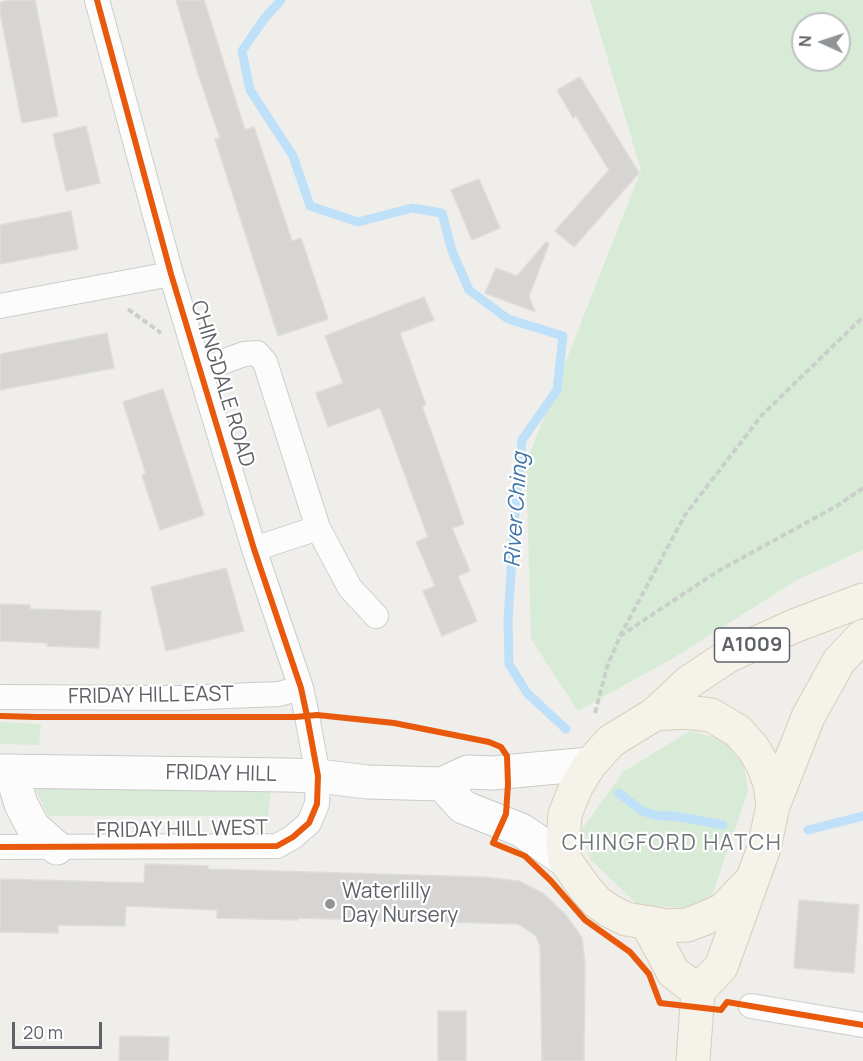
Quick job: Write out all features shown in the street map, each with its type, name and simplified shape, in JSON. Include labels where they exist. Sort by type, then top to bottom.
[{"type":"main road","name":"A1009","points":[[565,860],[563,846],[565,814],[598,742],[655,714],[689,682],[728,656],[794,626],[863,600]]},
{"type":"main road","points":[[693,1061],[698,992],[721,967],[808,717],[839,661],[863,636]]},
{"type":"main road","name":"A1009","points":[[655,714],[685,712],[711,715],[738,730],[753,748],[770,784],[769,826]]},
{"type":"main road","name":"FRIDAY HILL","points":[[5,771],[318,776],[368,782],[442,784],[468,772],[492,773],[598,742]]},
{"type":"main road","points":[[5,771],[33,827],[57,848]]},
{"type":"main road","points":[[442,784],[463,807],[521,830],[565,860],[597,902],[609,911],[626,918],[668,926],[687,925],[704,920],[723,910],[753,879]]},
{"type":"main road","points":[[647,923],[674,972],[698,992]]},
{"type":"street","name":"CHINGDALE ROAD","points":[[97,0],[171,274],[254,549],[301,688],[318,776]]},
{"type":"street","points":[[0,306],[171,274]]},
{"type":"street","points":[[199,364],[257,353],[265,362],[318,528],[350,588],[376,616]]},
{"type":"street","points":[[254,549],[318,528]]},
{"type":"street","name":"FRIDAY HILL EAST","points":[[0,697],[180,698],[279,694],[301,688]]},
{"type":"street","name":"FRIDAY HILL WEST","points":[[0,847],[277,846],[293,837],[309,823],[317,804],[318,776]]},
{"type":"street","points":[[751,1006],[863,1025]]},
{"type":"path","points":[[98,288],[199,364]]},
{"type":"path","points":[[598,742],[607,667],[620,636],[685,515],[762,415],[863,316]]},
{"type":"path","points":[[620,636],[718,571],[835,507],[863,488]]},
{"type":"green space","points":[[590,0],[863,0],[863,550],[797,580],[675,657],[578,711],[531,639],[526,463],[641,170]]},
{"type":"green space","points":[[0,722],[41,724],[39,745],[0,744]]},
{"type":"green space","points":[[690,731],[724,740],[744,766],[748,791],[712,896],[686,908],[638,905],[591,860],[581,831],[623,772]]},
{"type":"green space","points":[[30,778],[271,789],[268,816],[48,816]]},
{"type":"building","points":[[35,0],[58,116],[22,123],[0,13],[0,2]]},
{"type":"building","points":[[176,0],[204,0],[245,130],[254,127],[292,241],[301,238],[328,319],[278,336],[215,139],[220,138]]},
{"type":"building","points":[[580,77],[639,173],[574,247],[555,231],[609,170],[576,116],[573,118],[557,90]]},
{"type":"building","points":[[86,126],[100,183],[66,191],[53,134]]},
{"type":"building","points":[[479,179],[500,228],[472,240],[451,190]]},
{"type":"building","points":[[71,211],[78,249],[0,264],[0,225]]},
{"type":"building","points":[[546,242],[549,244],[529,296],[535,312],[485,293],[496,268],[517,276]]},
{"type":"building","points":[[424,297],[434,320],[400,333],[426,405],[422,406],[464,524],[452,528],[470,571],[458,576],[477,621],[442,636],[423,591],[435,586],[416,542],[428,537],[380,408],[328,427],[316,393],[343,383],[325,336]]},
{"type":"building","points":[[107,333],[114,368],[0,390],[0,354]]},
{"type":"building","points":[[163,389],[204,515],[160,530],[142,475],[146,474],[123,402]]},
{"type":"building","points":[[226,568],[244,631],[166,651],[151,587]]},
{"type":"building","points":[[0,604],[30,605],[30,609],[101,611],[99,648],[0,641]]},
{"type":"building","points":[[145,864],[208,866],[208,869],[483,877],[519,881],[544,894],[566,915],[582,938],[585,962],[584,1061],[542,1061],[540,946],[536,936],[518,924],[217,918],[217,910],[126,906],[125,926],[58,925],[58,933],[0,932],[0,879],[144,883]]},
{"type":"building","points":[[799,900],[859,905],[854,973],[794,968]]},
{"type":"building","points":[[438,1011],[466,1011],[466,1061],[438,1061]]},
{"type":"building","points":[[120,1036],[169,1037],[168,1061],[119,1061]]},
{"type":"waterway","name":"River Ching","points":[[281,0],[264,19],[242,51],[250,90],[293,156],[310,206],[358,222],[412,208],[442,213],[452,251],[469,290],[508,319],[563,336],[557,390],[522,440],[508,620],[509,664],[527,693],[566,729]]},
{"type":"waterway","name":"River Ching","points":[[619,793],[642,811],[659,816],[675,816],[723,825]]},
{"type":"waterway","name":"River Ching","points":[[808,830],[863,816]]},
{"type":"cycle path","points":[[0,847],[277,846],[293,837],[309,823],[317,804],[318,776],[301,688],[254,549],[171,274],[97,0]]},
{"type":"cycle path","points":[[0,716],[295,717],[317,715],[394,723],[489,742],[501,747],[507,756],[506,814],[493,843],[525,856],[551,881],[585,920],[630,952],[649,974],[660,1003],[721,1010],[727,1002],[863,1025]]},
{"type":"place","name":"Waterlilly Day Nursery","points":[[330,904]]},
{"type":"district","name":"CHINGFORD HATCH","points":[[672,844]]}]
